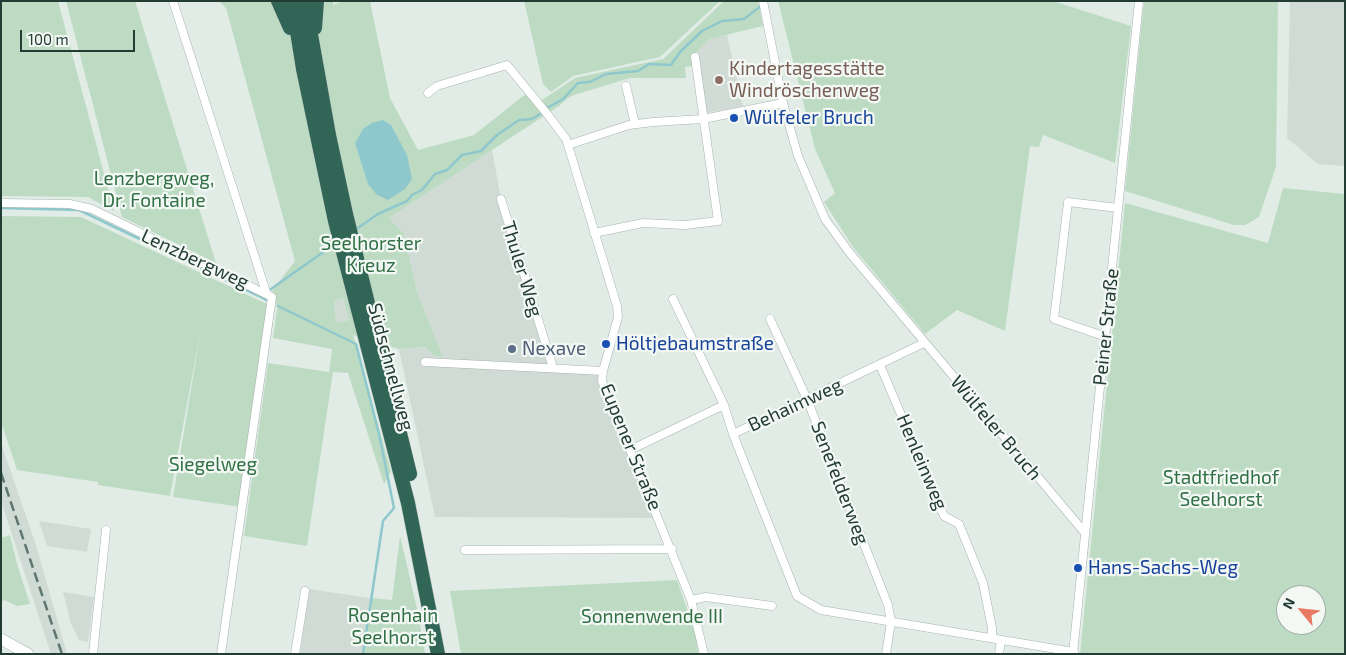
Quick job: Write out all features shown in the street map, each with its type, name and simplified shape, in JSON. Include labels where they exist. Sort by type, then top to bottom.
[{"type":"highway","points":[[278,1],[303,69]]},
{"type":"highway","name":"Südschnellweg","points":[[292,1],[303,69],[408,503],[438,654]]},
{"type":"highway","name":"Südschnellweg","points":[[305,1],[340,218]]},
{"type":"highway","points":[[314,56],[317,1]]},
{"type":"highway","name":"Südschnellweg","points":[[365,319],[416,501],[446,654]]},
{"type":"street","points":[[173,1],[269,295],[221,654]]},
{"type":"street","name":"Peiner Straße","points":[[1074,653],[1106,337],[1120,168],[1139,1]]},
{"type":"street","name":"Wülfeler Bruch","points":[[764,4],[783,104],[804,171],[825,218],[849,252],[1085,533]]},
{"type":"street","points":[[594,233],[643,223],[685,225],[718,220],[695,57]]},
{"type":"street","points":[[428,93],[436,86],[508,65],[554,123],[568,146],[617,306],[618,317],[603,371]]},
{"type":"street","points":[[626,86],[635,124]]},
{"type":"street","points":[[568,146],[635,124],[703,119],[783,104]]},
{"type":"street","name":"Thuler Weg","points":[[501,199],[553,368]]},
{"type":"street","points":[[1106,337],[1054,319],[1068,202],[1118,208]]},
{"type":"street","name":"Lenzbergweg","points":[[1,203],[70,204],[92,209],[269,295]]},
{"type":"street","points":[[673,299],[724,405]]},
{"type":"street","name":"Senefelderweg","points":[[770,319],[807,399],[888,605],[891,622]]},
{"type":"street","name":"Behaimweg","points":[[630,450],[724,405],[733,434],[880,365],[924,342]]},
{"type":"street","name":"Eupener Straße","points":[[425,362],[603,371],[605,393],[672,549],[691,600],[704,654]]},
{"type":"street","name":"Henleinweg","points":[[880,365],[944,516],[958,524],[983,583],[992,628],[992,638]]},
{"type":"street","points":[[733,434],[797,596],[821,610],[1074,653]]},
{"type":"street","points":[[93,654],[106,530]]},
{"type":"street","points":[[465,550],[672,549]]},
{"type":"street","points":[[295,654],[304,590]]},
{"type":"street","points":[[691,600],[706,597],[772,606]]},
{"type":"street","points":[[886,654],[891,622]]},
{"type":"street","points":[[999,654],[1001,640]]},
{"type":"street","points":[[2,642],[28,654]]},
{"type":"shaded area","points":[[1290,1],[1345,1],[1345,166],[1318,164],[1287,138]]},
{"type":"shaded area","name":"Kindertagesstätte Windröschenweg","points":[[727,35],[743,106],[706,113],[697,52],[709,38]]},
{"type":"shaded area","points":[[492,150],[501,199],[553,368],[603,371],[602,381],[659,518],[435,517],[399,349],[425,347],[435,356],[443,357],[417,292],[404,233],[389,218]]},
{"type":"shaded area","points":[[343,298],[349,320],[336,323],[334,301]]},
{"type":"shaded area","points":[[1,443],[36,545],[67,654],[51,654],[1,501]]},
{"type":"shaded area","points":[[39,521],[91,529],[87,552],[47,546]]},
{"type":"shaded area","points":[[309,589],[370,598],[362,654],[300,654]]},
{"type":"shaded area","points":[[63,592],[94,597],[88,642],[79,640],[71,624]]},
{"type":"green space","points":[[1,1],[58,1],[114,211],[88,197],[1,196]]},
{"type":"green space","name":"Lenzbergweg, Dr. Fontaine","points":[[66,1],[135,1],[216,263],[122,217]]},
{"type":"green space","name":"Seelhorster Kreuz","points":[[219,1],[333,1],[333,5],[343,1],[370,1],[390,98],[418,150],[474,135],[527,93],[536,104],[575,78],[663,59],[724,1],[758,1],[763,26],[709,39],[697,52],[690,56],[694,59],[694,66],[685,67],[686,78],[630,78],[571,96],[559,106],[389,218],[404,233],[417,292],[443,357],[435,356],[425,347],[399,349],[353,335],[391,471],[384,484],[348,373],[333,372],[307,546],[244,536],[268,363],[329,372],[332,349],[273,338],[277,310],[275,294],[272,291],[295,261],[226,8]],"holes":[[[343,298],[349,320],[336,323],[334,301]]]},
{"type":"green space","points":[[524,1],[720,1],[660,57],[573,76],[551,92],[543,84]]},
{"type":"green space","points":[[778,1],[1053,1],[1131,26],[1115,163],[1043,135],[1039,147],[1030,146],[1005,331],[957,310],[925,334],[853,247],[824,202],[835,193],[815,149]]},
{"type":"green space","points":[[1144,1],[1278,1],[1276,167],[1259,217],[1245,225],[1234,225],[1125,191]]},
{"type":"green space","name":"Stadtfriedhof Seelhorst","points":[[1283,188],[1345,194],[1345,654],[1080,654],[1125,203],[1268,243]]},
{"type":"green space","name":"Siegelweg","points":[[1,216],[81,217],[269,305],[241,507],[173,497],[201,329],[170,496],[98,485],[98,482],[17,470],[1,422]]},
{"type":"green space","points":[[10,535],[30,604],[17,606],[4,600],[1,602],[1,538]]},
{"type":"green space","name":"Rosenhain Seelhorst","points":[[400,536],[418,613],[425,654],[362,654],[370,598],[392,600]]},
{"type":"green space","name":"Sonnenwende III","points":[[677,580],[696,635],[698,654],[461,654],[450,591]]},
{"type":"water","points":[[383,120],[391,125],[407,155],[412,179],[405,189],[388,200],[377,195],[368,184],[355,143],[363,129],[372,123]]},
{"type":"waterway","points":[[547,108],[563,99],[578,83],[590,82],[606,74],[638,71],[649,64],[671,65],[680,52],[702,31],[722,21],[744,19],[761,6]]},
{"type":"waterway","points":[[355,230],[378,214],[407,201],[412,195],[422,190],[435,174],[447,170],[462,155],[481,151],[497,135],[519,120],[532,119],[540,114]]},
{"type":"waterway","points":[[1,208],[79,210],[259,296],[262,295]]},
{"type":"waterway","points":[[271,289],[336,243]]},
{"type":"waterway","points":[[259,296],[266,300]]},
{"type":"waterway","points":[[278,306],[356,344],[379,434],[394,508],[383,521],[363,654]]},
{"type":"railway","points":[[1,473],[62,654]]},
{"type":"place","name":"Kindertagesstätte Windröschenweg","points":[[719,80]]},
{"type":"place","name":"Wülfeler Bruch","points":[[734,118]]},
{"type":"place","name":"Höltjebaumstraße","points":[[606,344]]},
{"type":"place","name":"Nexave","points":[[512,349]]},
{"type":"place","name":"Hans-Sachs-Weg","points":[[1078,568]]}]
